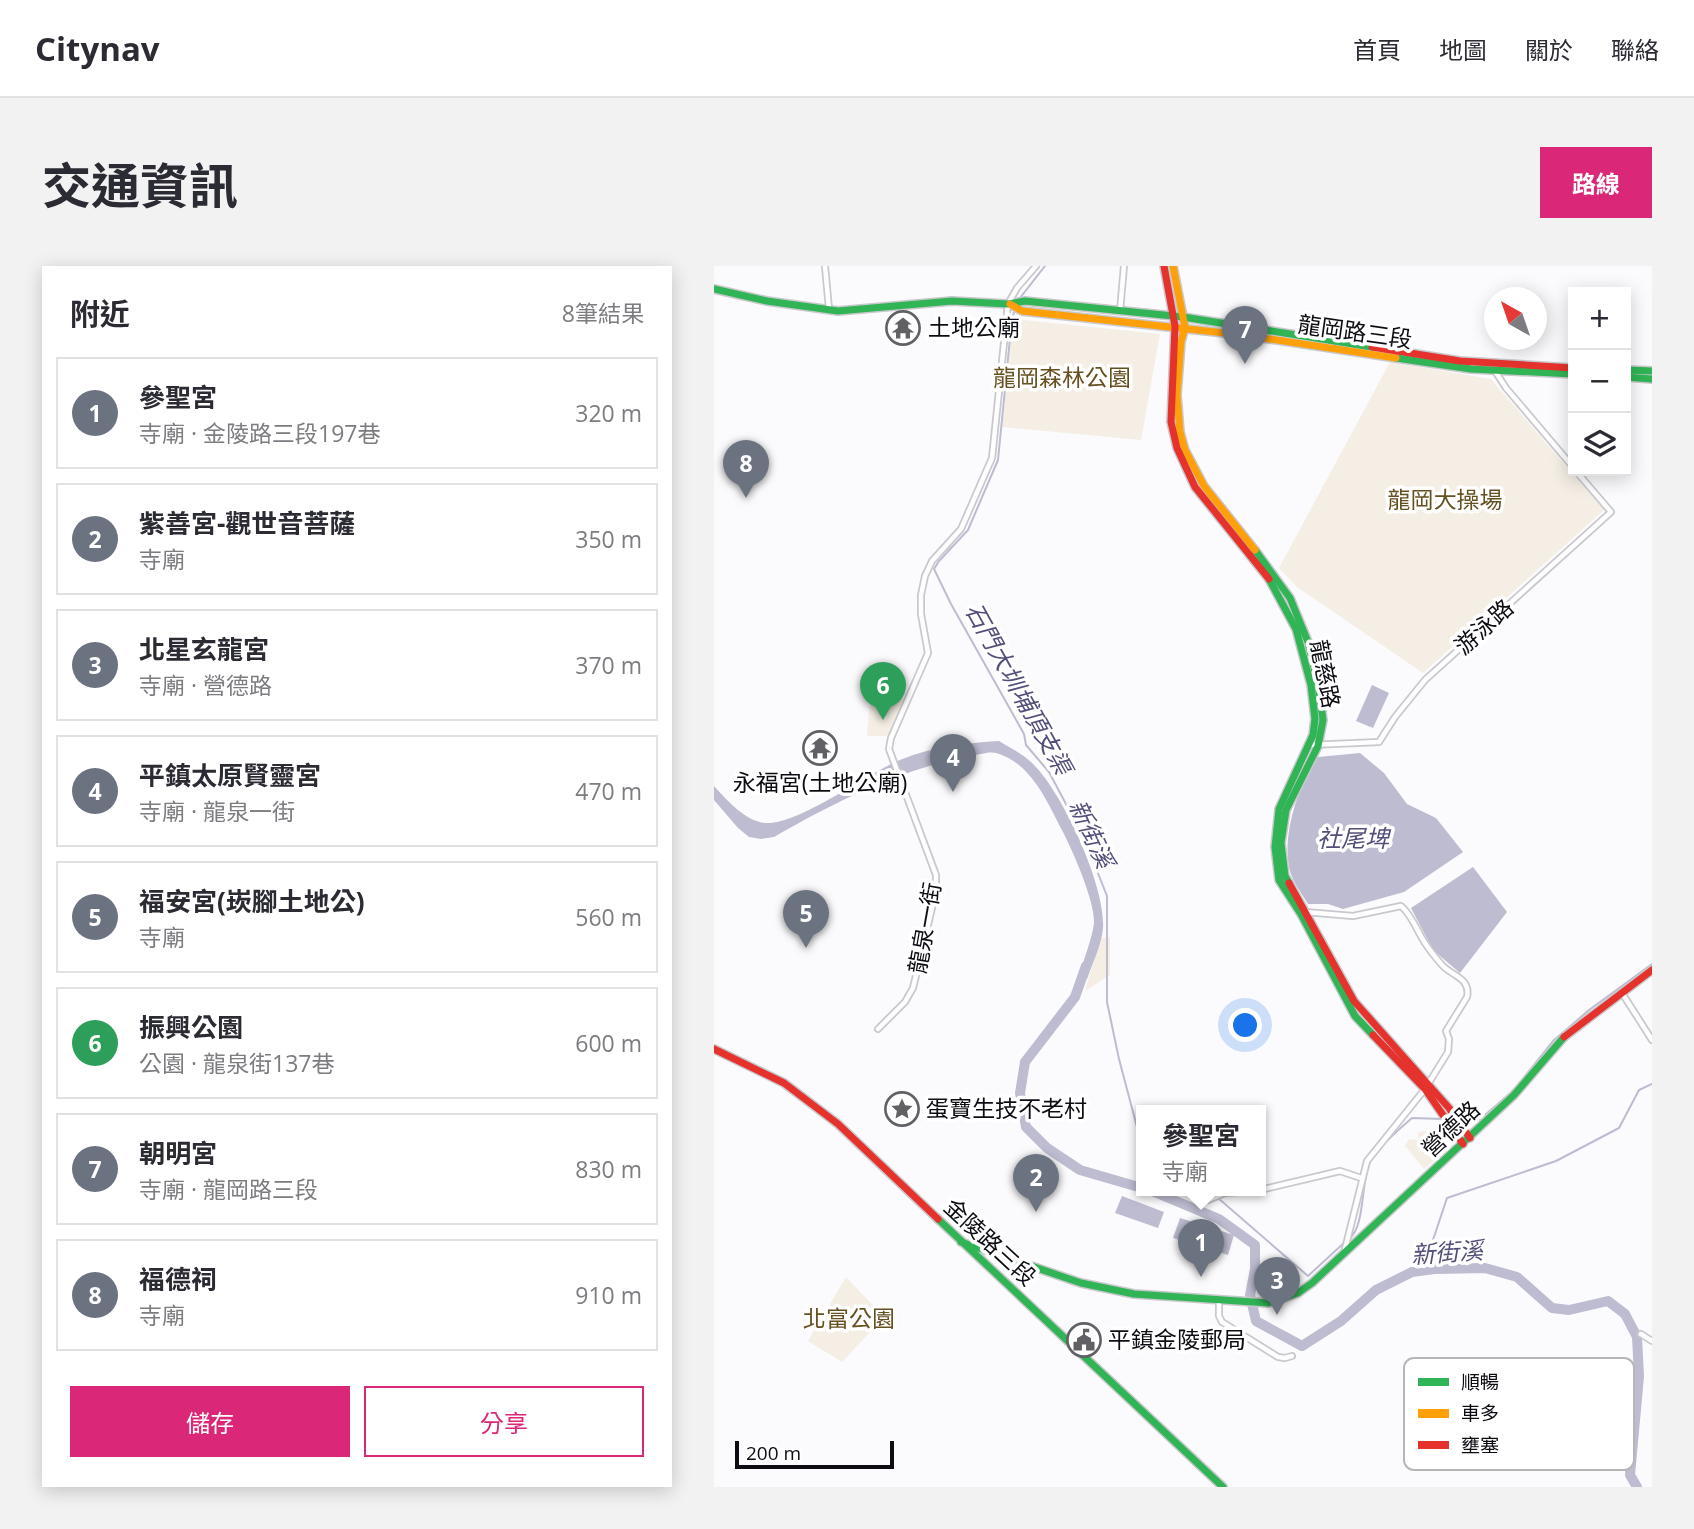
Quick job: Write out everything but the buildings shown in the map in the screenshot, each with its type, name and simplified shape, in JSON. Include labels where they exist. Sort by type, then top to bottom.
[{"type":"street","points":[[825,266],[829,309]]},
{"type":"street","points":[[1008,304],[1017,288],[1036,266]]},
{"type":"street","points":[[1120,312],[1124,266]]},
{"type":"street","name":"龍慈路","points":[[1164,266],[1175,326],[1171,422],[1184,467],[1208,505],[1267,575],[1296,629],[1315,684]]},
{"type":"street","name":"龍慈路","points":[[1173,266],[1185,327],[1181,342],[1177,395],[1180,432],[1185,450],[1204,486],[1290,598],[1308,642],[1315,684],[1314,745],[1279,809],[1275,861],[1279,880],[1304,912],[1354,1016],[1426,1086],[1467,1141]]},
{"type":"street","name":"龍岡路三段","points":[[714,289],[767,301],[838,310],[952,300],[1008,304],[1025,301],[1183,317],[1460,361],[1568,368]]},
{"type":"street","name":"龍岡路三段","points":[[1008,304],[1022,311],[1185,327],[1495,371],[1568,374]]},
{"type":"street","name":"龍泉一街","points":[[878,1029],[905,1002],[914,988],[936,891],[935,869],[899,778],[890,750],[891,738],[928,653],[921,604],[925,576],[932,561],[961,529],[992,458],[1008,304]]},
{"type":"street","points":[[1631,370],[1652,371]]},
{"type":"street","name":"游泳路","points":[[1495,371],[1506,388],[1568,461]]},
{"type":"street","points":[[1631,377],[1652,379]]},
{"type":"street","name":"游泳路","points":[[1314,745],[1378,742],[1425,681],[1611,512],[1581,476]]},
{"type":"street","points":[[1304,912],[1353,916],[1401,906],[1426,946],[1445,969],[1467,984],[1467,997],[1446,1031],[1449,1039],[1448,1052],[1426,1086],[1367,1161],[1344,1253]]},
{"type":"street","name":"營德路","points":[[1219,1300],[1268,1303],[1298,1293],[1467,1141],[1514,1095],[1564,1037],[1652,970]]},
{"type":"street","points":[[1622,992],[1652,1040]]},
{"type":"street","name":"金陵路三段","points":[[714,1049],[784,1083],[825,1112],[1223,1487]]},
{"type":"street","points":[[1266,1189],[1340,1171],[1362,1178]]},
{"type":"street","points":[[1199,1196],[1208,1200],[1218,1196]]},
{"type":"street","points":[[961,1242],[1081,1283],[1134,1294],[1219,1300],[1219,1317],[1222,1322],[1272,1354],[1285,1359],[1292,1356]]},
{"type":"street","points":[[1641,1334],[1652,1340]]},
{"type":"green space","name":"龍岡森林公園","points":[[1013,319],[1160,334],[1141,440],[1002,427]]},
{"type":"green space","name":"龍岡大操場","points":[[1390,362],[1491,379],[1568,468],[1568,476],[1575,476],[1604,510],[1423,673],[1297,587],[1279,568]]},
{"type":"green space","points":[[882,686],[904,700],[905,704],[889,736],[867,736],[869,708]]},
{"type":"green space","points":[[1110,937],[1110,975],[1085,991],[1100,938]]},
{"type":"green space","points":[[1449,1132],[1453,1141],[1424,1169],[1405,1146],[1409,1139],[1422,1141],[1418,1133]]},
{"type":"green space","name":"北富公園","points":[[846,1277],[884,1317],[842,1362],[808,1341]]},
{"type":"water","points":[[1372,685],[1389,693],[1373,728],[1356,721]]},
{"type":"water","name":"新街溪","points":[[999,741],[1031,762],[1043,775],[1068,815],[1089,864],[1102,910],[1103,928],[1087,979],[1080,974],[1094,923],[1087,890],[1045,797],[1029,775],[1009,758],[987,753],[919,769],[845,799],[774,837],[761,839],[749,837],[738,828],[714,800],[714,786],[750,818],[765,823],[779,822],[813,808],[900,760],[949,746]]},
{"type":"water","name":"社尾埤","points":[[1360,753],[1384,773],[1407,804],[1436,818],[1463,852],[1404,892],[1343,909],[1328,904],[1308,904],[1291,875],[1288,857],[1290,827],[1298,796],[1318,757]]},
{"type":"water","name":"社尾埤","points":[[1473,867],[1507,912],[1460,973],[1433,950],[1411,908]]},
{"type":"water","points":[[1122,1196],[1164,1212],[1158,1228],[1115,1213]]},
{"type":"water","points":[[1180,1218],[1234,1235],[1228,1255],[1173,1238]]},
{"type":"waterway","name":"石門大圳埔頂支渠","points":[[1020,298],[1045,266]]},
{"type":"waterway","name":"石門大圳埔頂支渠","points":[[1015,310],[998,460],[968,530],[934,569],[1024,734],[1026,745],[1049,772],[1084,838],[1107,896],[1107,1002],[1136,1123]]},
{"type":"waterway","name":"石門大圳埔頂支渠","points":[[1459,1120],[1478,1121],[1514,1090],[1553,1041],[1589,1010],[1652,964]]},
{"type":"waterway","name":"新街溪","points":[[1086,966],[1075,997],[1025,1062],[1020,1093],[1026,1127],[1047,1148],[1080,1170],[1136,1186]]},
{"type":"waterway","name":"石門大圳埔頂支渠","points":[[1423,1270],[1447,1198],[1556,1161],[1619,1128],[1639,1090],[1652,1084]]},
{"type":"waterway","name":"石門大圳埔頂支渠","points":[[1350,1238],[1358,1223],[1372,1158],[1390,1137],[1412,1118],[1443,1119]]},
{"type":"waterway","name":"石門大圳埔頂支渠","points":[[1164,1196],[1219,1219],[1255,1245],[1255,1269],[1250,1295],[1256,1321],[1302,1346],[1341,1321],[1376,1290],[1412,1272],[1485,1268],[1517,1277],[1552,1308],[1569,1310],[1608,1301],[1625,1314],[1637,1337],[1639,1376],[1634,1431]]},
{"type":"waterway","name":"石門大圳埔頂支渠","points":[[1218,1198],[1308,1276],[1345,1242]]},
{"type":"waterway","name":"石門大圳埔頂支渠","points":[[1630,1470],[1630,1475],[1637,1487]]},
{"type":"traffic: fast","points":[[714,289],[767,301],[838,311],[952,301],[1008,304],[1025,301],[1183,317],[1372,347]]},
{"type":"traffic: fast","points":[[1396,358],[1471,369],[1568,374]]},
{"type":"traffic: fast","points":[[1631,370],[1652,371]]},
{"type":"traffic: fast","points":[[1631,377],[1652,379]]},
{"type":"traffic: fast","points":[[1255,550],[1290,598],[1308,642],[1323,720],[1318,746],[1286,810],[1281,843],[1285,876],[1289,883]]},
{"type":"traffic: fast","points":[[1269,579],[1296,629],[1311,685],[1315,719],[1313,735],[1279,809],[1275,847],[1279,880],[1301,914],[1355,1016],[1373,1035]]},
{"type":"traffic: fast","points":[[961,1242],[1081,1283],[1134,1294],[1268,1303],[1298,1293],[1514,1095],[1564,1037]]},
{"type":"traffic: fast","points":[[938,1219],[1223,1487]]},
{"type":"traffic: slow","points":[[1173,266],[1185,327],[1181,342],[1177,395],[1180,432],[1185,450],[1204,486],[1255,550]]},
{"type":"traffic: slow","points":[[1010,304],[1022,311],[1243,335],[1396,358]]},
{"type":"traffic: jam","points":[[1164,266],[1175,326],[1171,422],[1177,448],[1195,487],[1269,579]]},
{"type":"traffic: jam","points":[[1372,347],[1460,361],[1568,368]]},
{"type":"traffic: jam","points":[[1289,883],[1354,1001],[1449,1108],[1470,1138]]},
{"type":"traffic: jam","points":[[1564,1037],[1652,970]]},
{"type":"traffic: jam","points":[[1373,1035],[1425,1089],[1463,1144]]},
{"type":"traffic: jam","points":[[714,1049],[784,1083],[838,1124],[938,1219]]},
{"type":"place","name":"土地公廟","points":[[903,328]]},
{"type":"place","name":"朝明宮","points":[[1245,364]]},
{"type":"place","name":"福德祠","points":[[746,498]]},
{"type":"place","name":"振興公園","points":[[883,720]]},
{"type":"place","name":"永福宮(土地公廟)","points":[[820,748]]},
{"type":"place","name":"平鎮太原賢靈宮","points":[[953,792]]},
{"type":"place","name":"福安宮(崁腳土地公)","points":[[806,948]]},
{"type":"place","name":"蛋寶生技不老村","points":[[902,1109]]},
{"type":"place","name":"紫善宮-觀世音菩薩","points":[[1036,1212]]},
{"type":"place","name":"參聖宮","points":[[1201,1277]]},
{"type":"place","name":"北星玄龍宮","points":[[1277,1315]]},
{"type":"place","name":"平鎮金陵郵局","points":[[1084,1340]]}]
